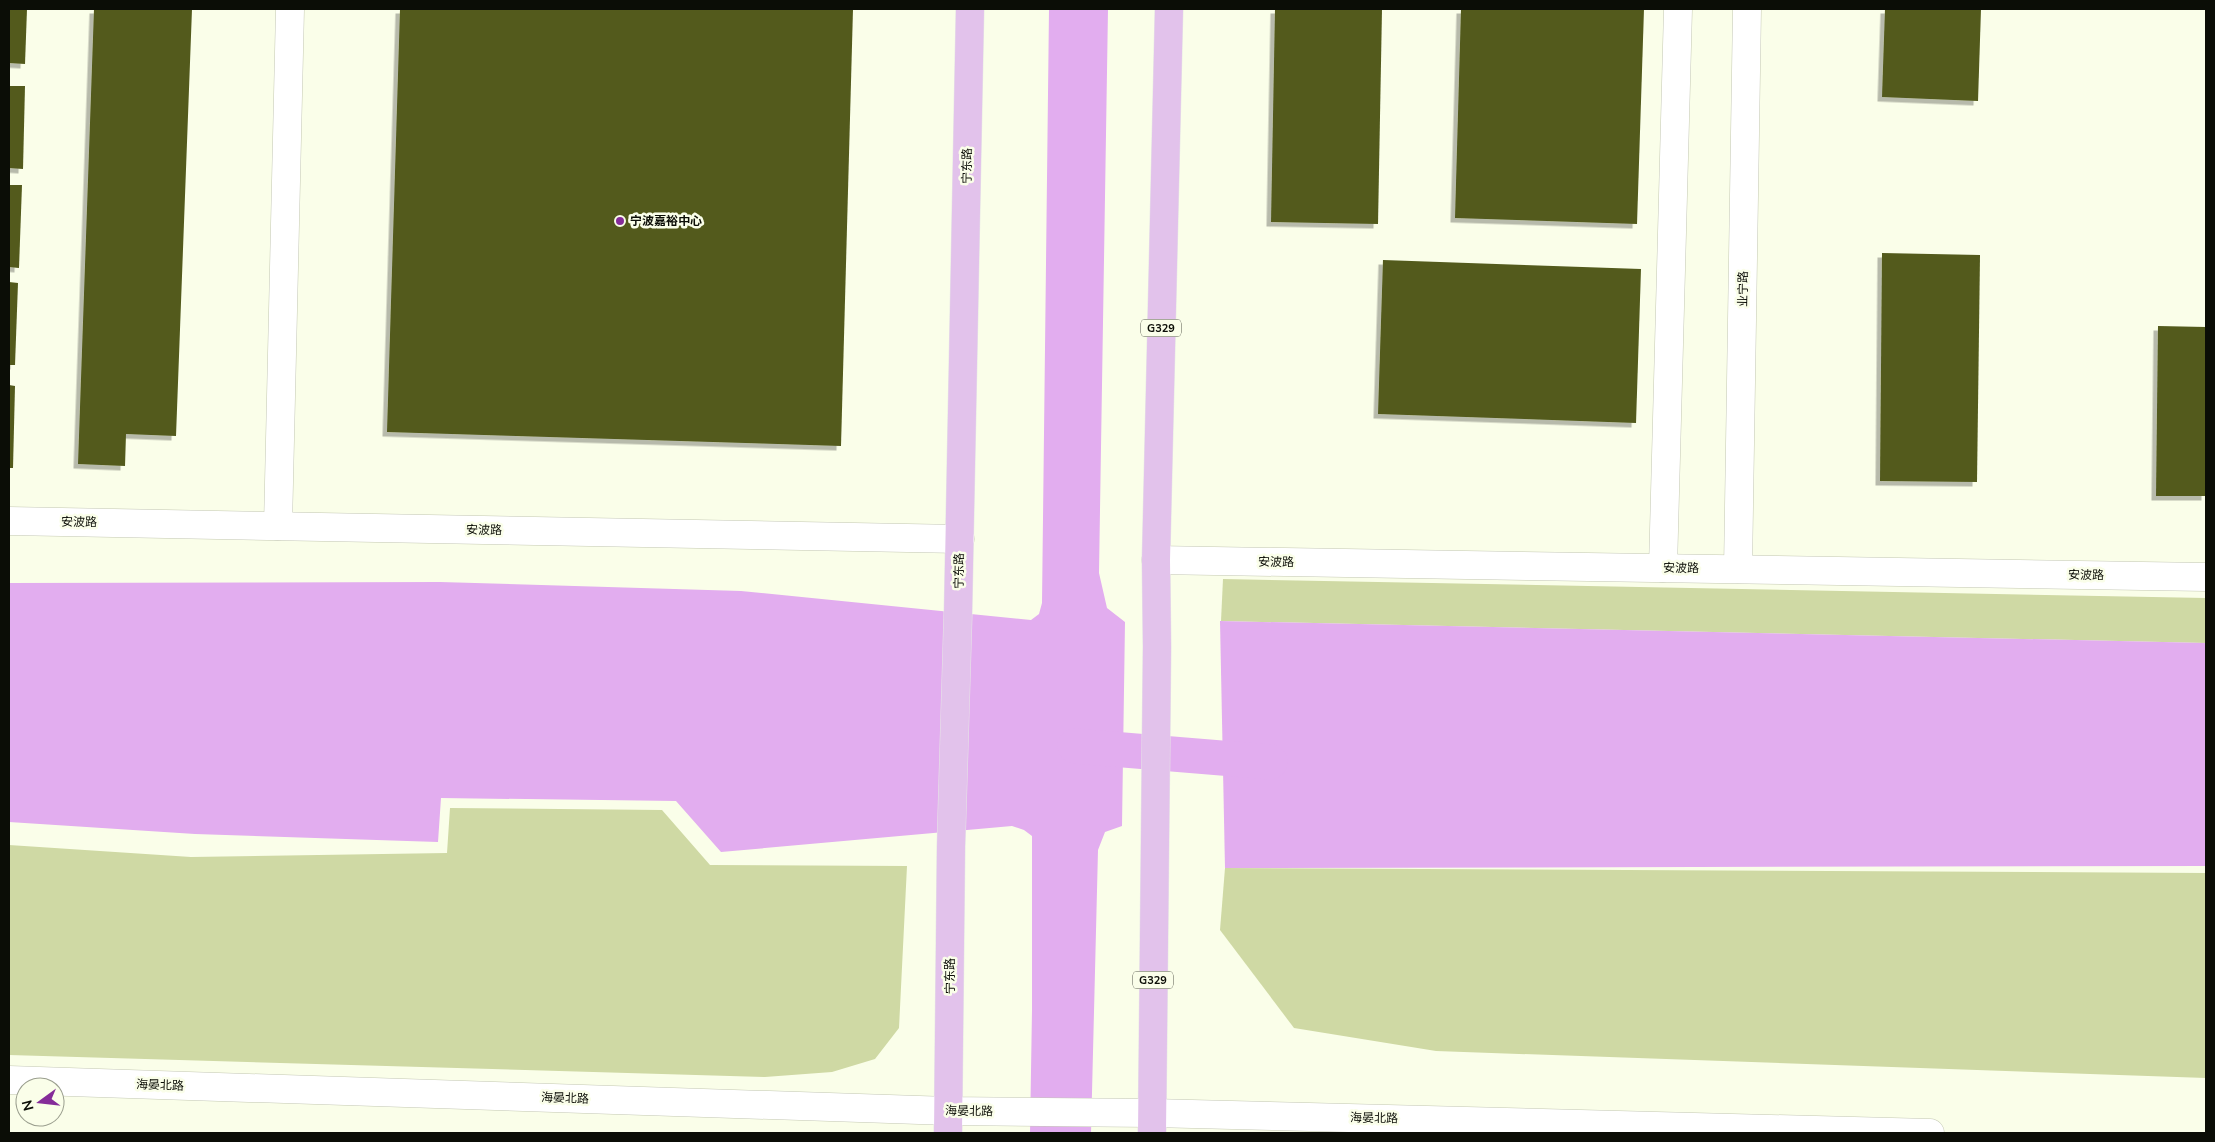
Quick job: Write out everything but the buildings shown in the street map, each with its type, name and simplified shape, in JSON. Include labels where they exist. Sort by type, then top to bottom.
[{"type":"main road","name":"宁东路","points":[[949,1122],[951,847],[960,539],[970,9]]},
{"type":"main road","name":"G329","points":[[1152,1123],[1154,827],[1158,647],[1156,560],[1169,9]]},
{"type":"street","points":[[278,526],[290,9]]},
{"type":"street","points":[[1663,568],[1678,9]]},
{"type":"street","name":"业宁路","points":[[1738,569],[1747,9]]},
{"type":"street","name":"安波路","points":[[9,521],[960,539]]},
{"type":"street","name":"安波路","points":[[1156,560],[2206,577]]},
{"type":"street","name":"海晏北路","points":[[9,1080],[949,1122],[1930,1133]]},
{"type":"green space","points":[[1223,579],[2206,598],[2206,643],[1221,621]]},
{"type":"green space","points":[[450,808],[662,810],[710,865],[907,866],[899,1028],[875,1059],[832,1072],[765,1077],[9,1055],[9,845],[191,857],[447,853]]},
{"type":"green space","points":[[1225,868],[2206,873],[2206,1078],[1436,1051],[1294,1028],[1220,930]]},
{"type":"shaded area","points":[[1049,9],[1108,9],[1099,573],[1107,608],[1125,622],[1122,826],[1105,832],[1098,850],[1091,1133],[1030,1133],[1032,836],[1024,830],[1012,826],[721,852],[676,801],[441,798],[438,842],[195,834],[9,822],[9,583],[440,582],[741,591],[1031,620],[1039,614],[1042,603]]},
{"type":"shaded area","points":[[1220,621],[2206,643],[2206,866],[1225,868]]},
{"type":"waterway","points":[[1075,746],[1270,762]]},
{"type":"place","name":"宁波嘉裕中心","points":[[620,221]]}]
